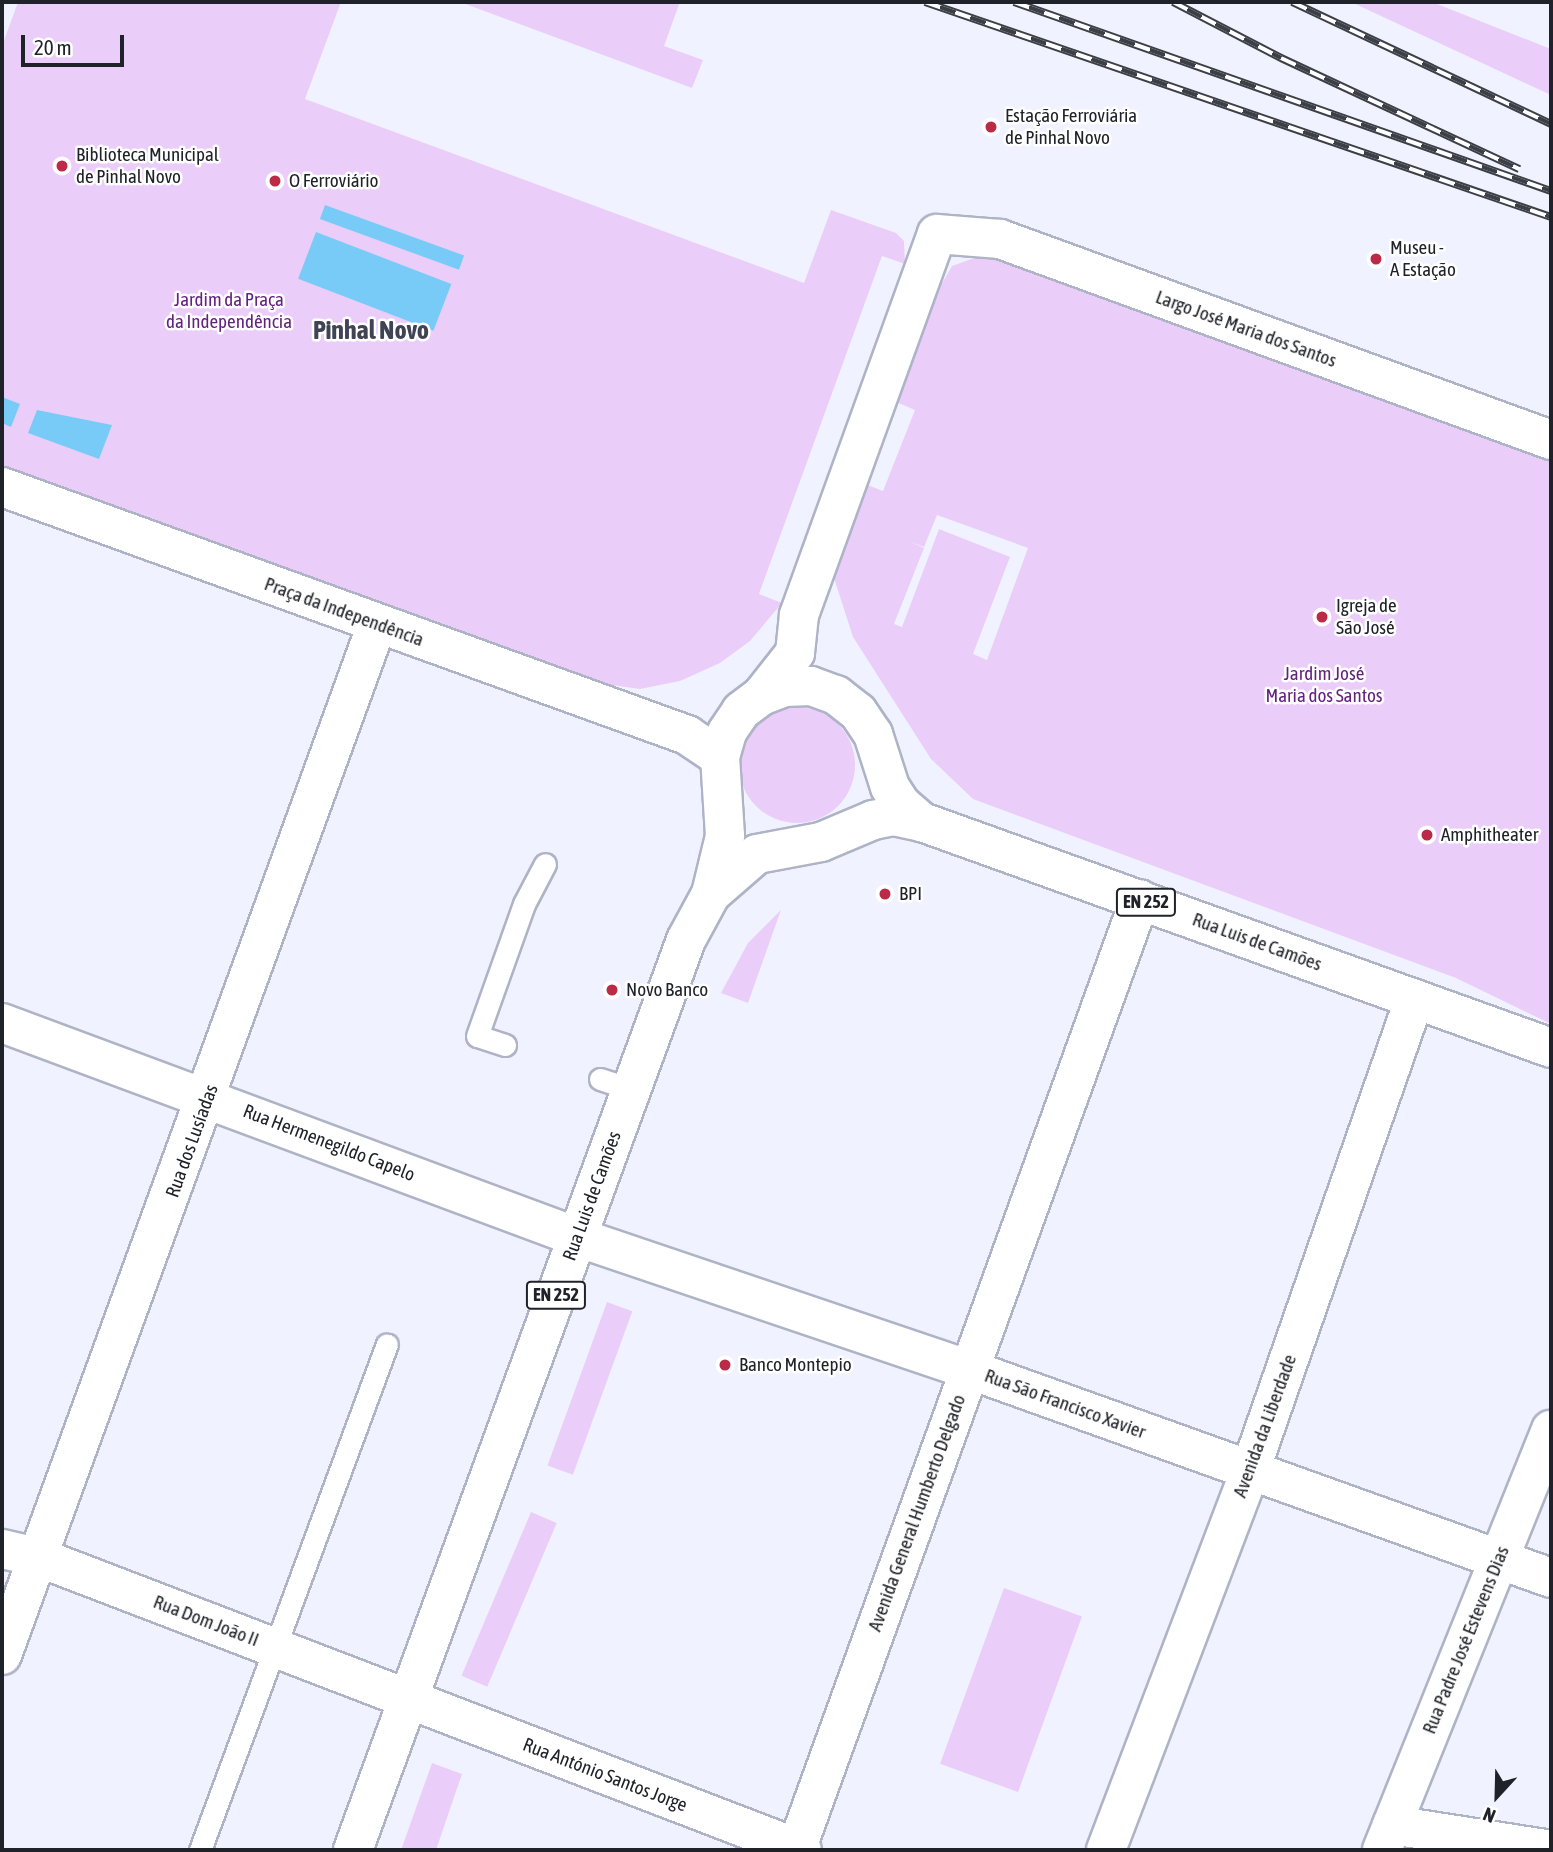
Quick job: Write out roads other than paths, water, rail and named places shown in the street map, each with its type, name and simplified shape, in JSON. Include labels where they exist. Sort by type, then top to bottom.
[{"type":"street","name":"Largo José Maria dos Santos","points":[[799,639],[799,615],[937,234],[1000,239],[1551,440]]},
{"type":"street","name":"Praça da Independência","points":[[2,488],[687,734],[721,769]]},
{"type":"street","name":"Rua dos Lusíadas","points":[[2,1655],[20,1553],[208,1097],[377,624]]},
{"type":"street","name":"Rua Luis de Camões","points":[[799,639],[808,661],[836,695],[865,723],[879,761],[901,804],[922,822]]},
{"type":"street","name":"Rua Luis de Camões","points":[[409,1698],[577,1237],[615,1084],[711,894],[725,836],[721,769],[727,732],[795,653],[799,639]]},
{"type":"street","points":[[687,734],[785,687],[811,687],[836,695]]},
{"type":"street","name":"Rua Luis de Camões","points":[[845,831],[865,812],[877,788],[879,761]]},
{"type":"street","name":"Rua Luis de Camões","points":[[721,769],[730,806],[747,825],[769,839],[794,845]]},
{"type":"street","name":"Rua Luis de Camões","points":[[711,894],[757,854],[821,842],[845,831],[893,816],[922,822],[1551,1048]]},
{"type":"street","name":"Avenida General Humberto Delgado","points":[[798,1850],[968,1369],[1140,900]]},
{"type":"street","name":"Avenida da Liberdade","points":[[1106,1850],[1250,1471],[1414,999]]},
{"type":"street","name":"Rua Hermenegildo Capelo","points":[[2,1023],[208,1097],[577,1237]]},
{"type":"street","name":"Rua São Francisco Xavier","points":[[577,1237],[968,1369],[1551,1578]]},
{"type":"street","name":"Rua Padre José Estevens Dias","points":[[1387,1838],[1551,1430]]},
{"type":"street","name":"Rua Dom João II","points":[[20,1553],[409,1698]]},
{"type":"street","name":"Rua António Santos Jorge","points":[[409,1698],[798,1850]]},
{"type":"street","name":"EN 252","points":[[353,1850],[409,1698]]},
{"type":"street","points":[[1387,1838],[1551,1850]]},
{"type":"lane","points":[[505,1045],[477,1036],[524,904],[545,864]]},
{"type":"lane","points":[[200,1850],[387,1345]]},
{"type":"water","points":[[325,205],[464,256],[459,270],[320,219]]},
{"type":"water","points":[[316,232],[451,284],[433,331],[298,279]]},
{"type":"water","points":[[2,397],[20,404],[11,427],[2,423]]},
{"type":"water","points":[[37,410],[112,425],[99,459],[28,433]]},
{"type":"railway","points":[[925,2],[1551,217]]},
{"type":"railway","points":[[1014,2],[1551,191]]},
{"type":"railway","points":[[1173,2],[1281,58],[1519,169]]},
{"type":"railway","points":[[1292,2],[1551,124]]},
{"type":"place","name":"Estação Ferroviária de Pinhal Novo","points":[[991,127]]},
{"type":"place","name":"Biblioteca Municipal de Pinhal Novo","points":[[62,166]]},
{"type":"place","name":"O Ferroviário","points":[[275,181]]},
{"type":"place","name":"Museu - A Estação","points":[[1376,259]]},
{"type":"place","name":"Igreja de São José","points":[[1322,617]]},
{"type":"place","name":"Amphitheater","points":[[1427,835]]},
{"type":"place","name":"BPI","points":[[885,894]]},
{"type":"place","name":"Novo Banco","points":[[612,990]]},
{"type":"place","name":"Banco Montepio","points":[[725,1365]]},
{"type":"district","name":"Pinhal Novo","points":[[371,331]]},
{"type":"park label","name":"Jardim da Praça da Independência","points":[[229,311]]},
{"type":"park label","name":"Jardim José Maria dos Santos","points":[[1324,685]]}]
